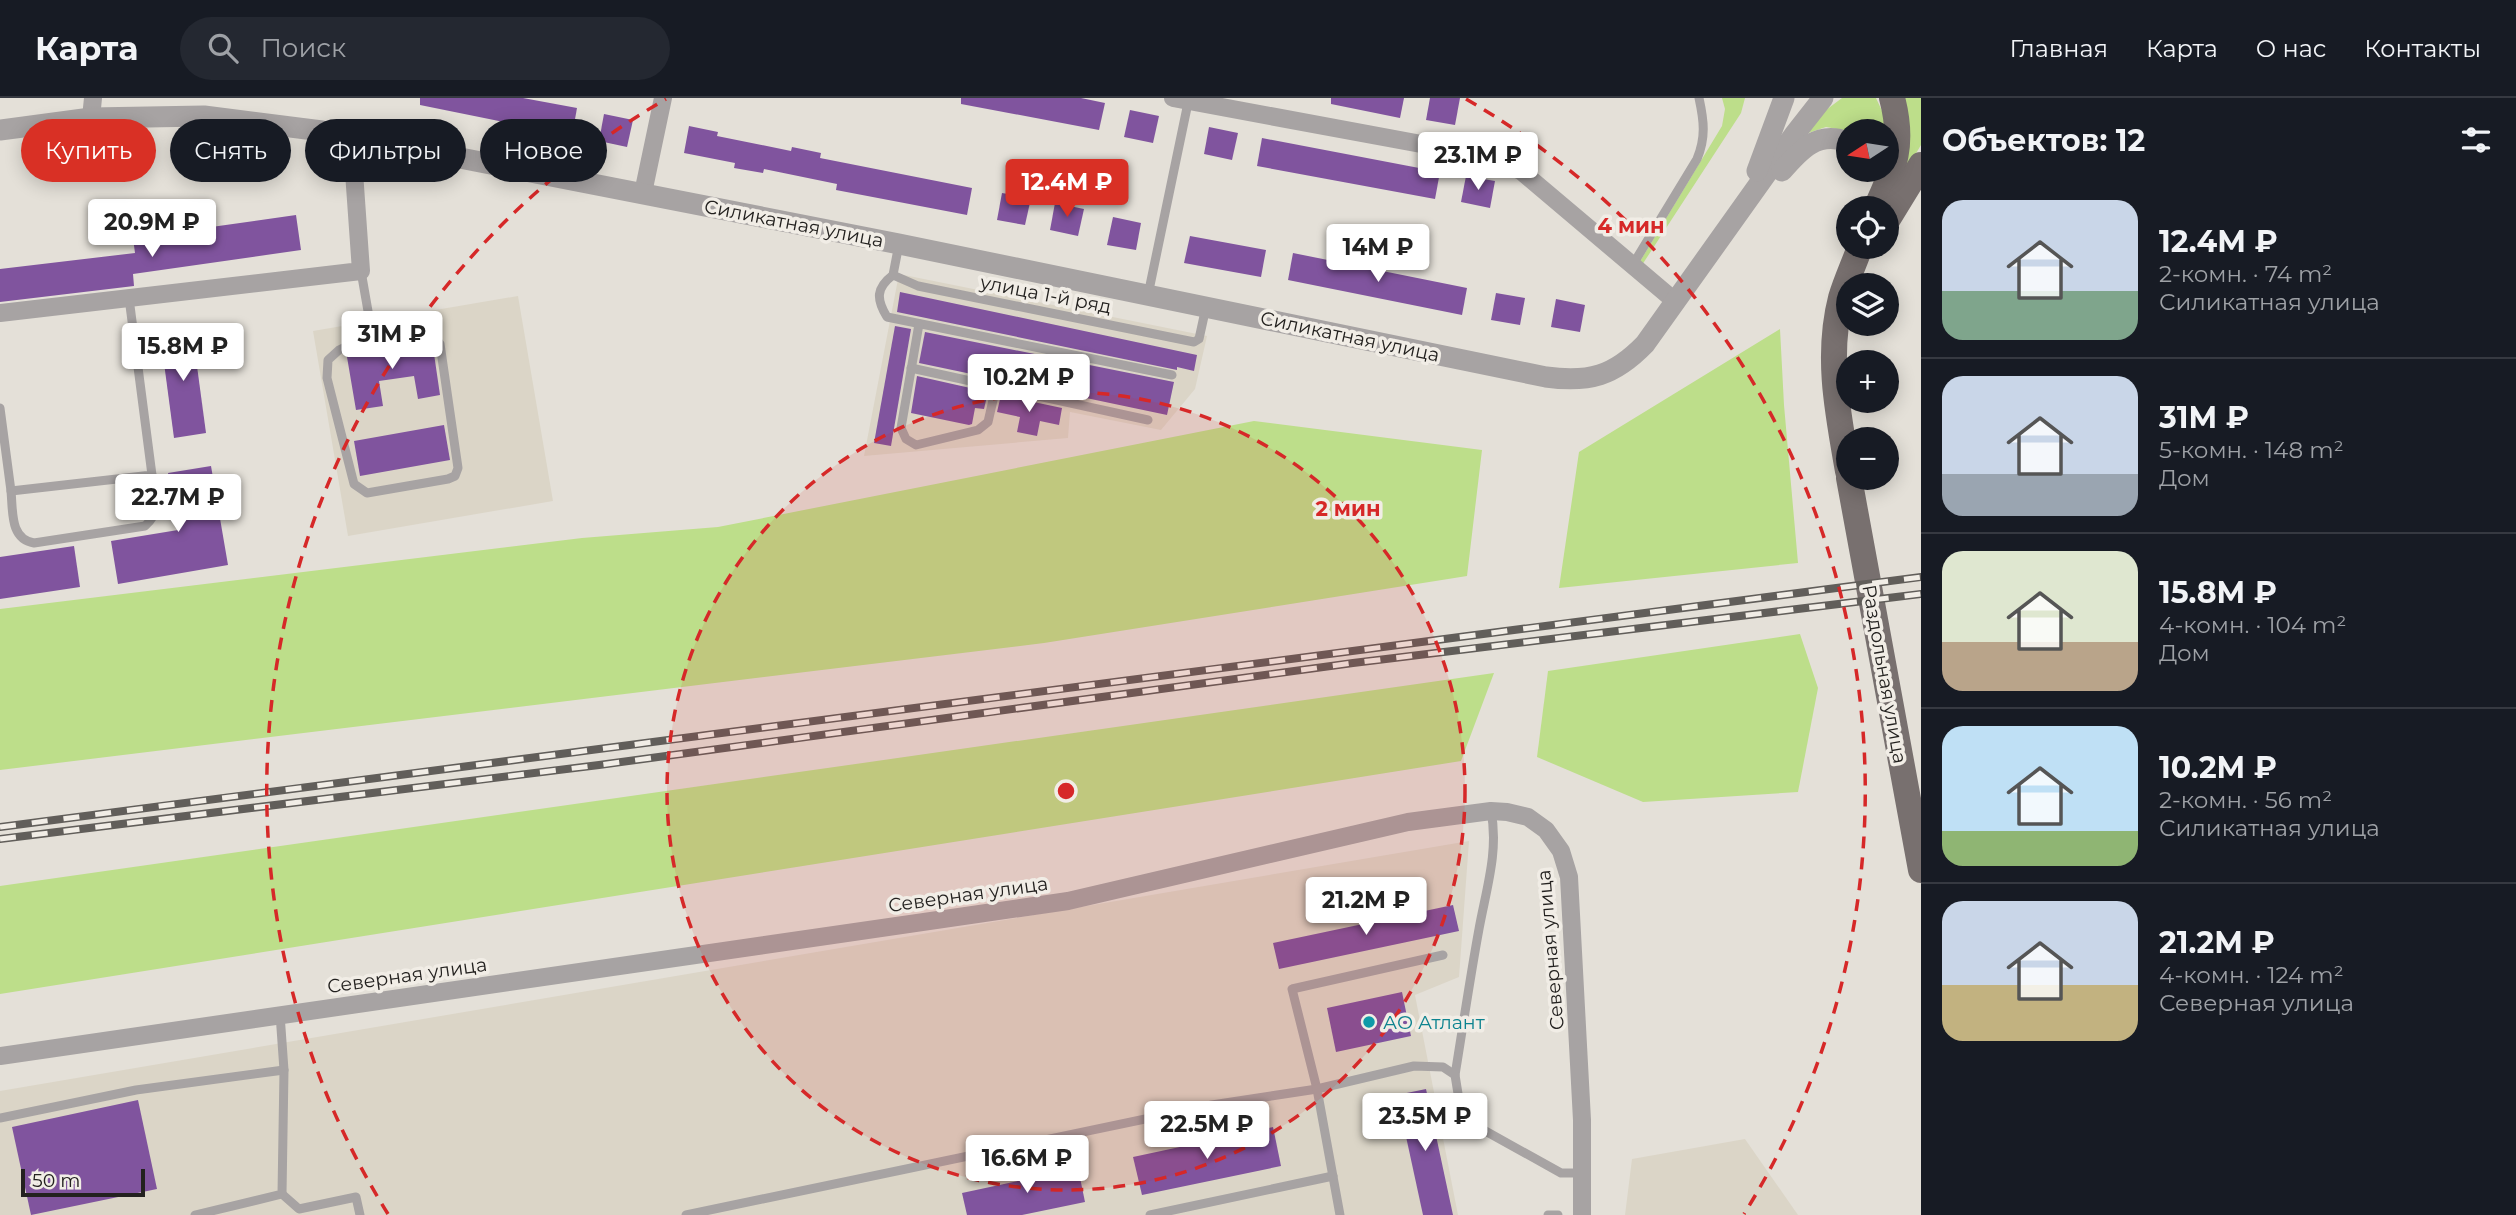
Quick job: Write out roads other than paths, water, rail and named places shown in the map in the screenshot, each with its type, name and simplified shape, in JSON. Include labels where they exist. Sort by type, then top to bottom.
[{"type":"main road","points":[[1881,196],[1893,171],[1897,149],[1898,130],[1892,98]]},
{"type":"main road","points":[[1899,201],[1921,165]]},
{"type":"main road","points":[[1846,427],[1836,403],[1834,356],[1841,298],[1856,259]]},
{"type":"main road","name":"Раздольная улица","points":[[1851,490],[1921,870]]},
{"type":"main road","name":"Раздольная улица","points":[[1866,490],[1921,779]]},
{"type":"street","points":[[643,193],[663,98]]},
{"type":"street","points":[[1739,215],[1769,146],[1784,98]]},
{"type":"street","points":[[1184,99],[1486,156],[1504,162],[1521,172],[1676,302],[1823,98]]},
{"type":"street","name":"Силикатная улица","points":[[0,130],[92,108],[204,116],[305,131]]},
{"type":"street","points":[[1739,215],[1809,144],[1825,137],[1836,139]]},
{"type":"street","name":"Силикатная улица","points":[[466,159],[899,244],[1546,377],[1584,379],[1617,369],[1645,345],[1676,302]]},
{"type":"street","points":[[0,313],[361,271],[355,182]]},
{"type":"street","name":"Северная улица","points":[[0,1056],[1068,901],[1408,822],[1492,811],[1507,812],[1528,817],[1546,830],[1561,851],[1569,877],[1584,1173],[1582,1215]]},
{"type":"lane","points":[[1632,266],[1703,145],[1705,126],[1699,98]]},
{"type":"lane","points":[[1148,295],[1184,99]]},
{"type":"lane","points":[[899,244],[893,275],[882,284],[879,295],[880,306],[887,317],[1172,375]]},
{"type":"lane","points":[[361,271],[373,334]]},
{"type":"lane","name":"улица 1-й ряд","points":[[893,275],[918,286],[1194,342],[1199,339],[1206,307]]},
{"type":"lane","points":[[0,408],[16,533],[24,541],[34,543],[145,526],[154,518],[157,510],[129,298]]},
{"type":"lane","points":[[919,324],[901,428],[906,439],[916,444],[978,430],[988,422],[996,387]]},
{"type":"lane","points":[[410,328],[435,335],[440,344],[458,468],[455,476],[366,493],[354,484],[327,378],[328,360],[339,350],[373,334],[410,328]]},
{"type":"lane","points":[[911,368],[1148,420]]},
{"type":"lane","points":[[11,491],[152,475]]},
{"type":"lane","points":[[1492,811],[1496,832],[1494,851],[1455,1075],[1460,1106],[1471,1123],[1561,1173],[1584,1173]]},
{"type":"lane","points":[[1340,1215],[1317,1089],[1292,989],[1443,956]]},
{"type":"lane","points":[[280,1014],[285,1070],[282,1194],[299,1209],[356,1197],[360,1215]]},
{"type":"lane","points":[[686,1215],[1212,1105],[1317,1089],[1414,1066],[1443,1067],[1455,1075]]},
{"type":"lane","points":[[0,1118],[136,1090],[285,1070]]},
{"type":"lane","points":[[1150,1215],[1333,1176]]},
{"type":"lane","points":[[195,1215],[282,1194]]},
{"type":"lane","points":[[1548,1215],[1558,1215]]},
{"type":"railway","points":[[0,827],[1921,577]]},
{"type":"railway","points":[[0,839],[599,765],[1353,663],[1921,594]]},
{"type":"place","name":"АО Атлант","points":[[1369,1022]]}]
